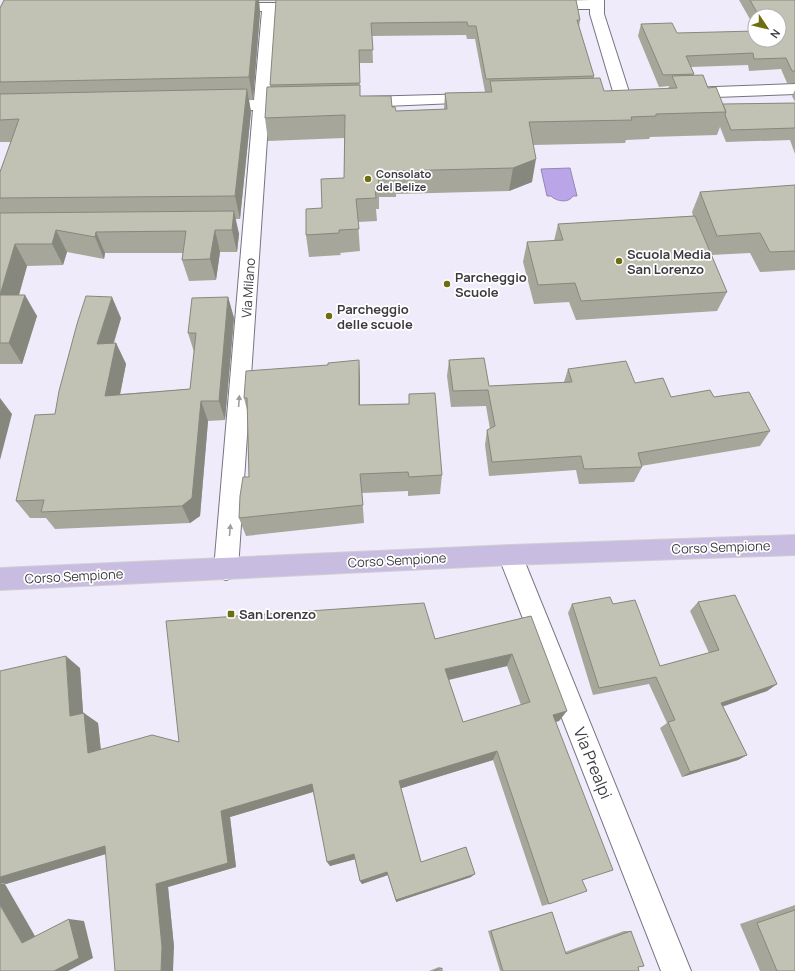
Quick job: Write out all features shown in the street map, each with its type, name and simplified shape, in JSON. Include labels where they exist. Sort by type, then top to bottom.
[{"type":"main road","name":"Corso Sempione","points":[[0,579],[510,555],[795,544]]},
{"type":"street","points":[[532,6],[596,3],[622,95]]},
{"type":"street","name":"Via Milano","points":[[226,569],[247,302],[245,226],[262,105],[269,7]]},
{"type":"street","points":[[213,8],[317,7]]},
{"type":"street","points":[[677,93],[795,89]]},
{"type":"street","points":[[606,95],[638,94]]},
{"type":"street","points":[[348,103],[489,99]]},
{"type":"street","points":[[206,106],[308,104]]},
{"type":"street","name":"Via Prealpi","points":[[510,555],[676,971]]},
{"type":"shaded area","points":[[570,168],[577,196],[573,196],[569,200],[563,201],[547,196],[541,169]]},
{"type":"building","points":[[4,0],[256,0],[249,77],[0,82],[0,8]]},
{"type":"building","points":[[276,0],[576,0],[580,20],[577,20],[594,76],[486,79],[476,26],[468,26],[467,22],[371,23],[373,50],[359,50],[360,83],[270,85]]},
{"type":"building","points":[[750,0],[795,0],[795,71],[792,71],[786,58],[754,59],[753,53],[686,56],[694,74],[663,75],[641,24],[672,23],[677,33],[747,31],[747,48],[787,48],[787,8],[754,8]]},
{"type":"building","points":[[703,75],[708,88],[716,87],[726,112],[656,114],[656,116],[631,117],[632,120],[529,122],[536,159],[513,168],[395,171],[396,174],[378,174],[379,186],[375,186],[376,198],[356,199],[359,229],[339,230],[339,233],[306,235],[306,209],[322,208],[321,179],[344,178],[345,115],[265,118],[267,87],[360,85],[360,96],[391,96],[392,107],[395,107],[396,111],[447,109],[445,93],[492,92],[490,81],[600,78],[604,91],[677,88],[672,76]]},
{"type":"building","points":[[247,89],[235,196],[0,198],[0,172],[19,119],[0,120],[0,94]]},
{"type":"building","points":[[795,103],[795,128],[731,130],[725,115],[726,112],[723,104]]},
{"type":"building","points":[[795,185],[795,251],[770,252],[760,233],[717,236],[700,192]]},
{"type":"building","points":[[234,211],[232,230],[215,230],[210,259],[182,260],[186,231],[96,232],[95,237],[56,230],[52,244],[15,244],[0,295],[0,213]]},
{"type":"building","points":[[695,216],[727,292],[581,301],[575,283],[538,285],[527,242],[563,240],[558,224]]},
{"type":"building","points":[[0,295],[25,295],[9,343],[0,343]]},
{"type":"building","points":[[86,296],[112,297],[97,344],[116,343],[105,396],[190,389],[196,333],[188,333],[192,298],[228,297],[219,401],[201,401],[192,498],[182,506],[41,512],[44,500],[16,501],[35,415],[55,414],[59,391]]},
{"type":"building","points":[[484,358],[489,386],[572,382],[568,369],[626,361],[635,383],[663,378],[671,397],[710,390],[714,397],[749,392],[770,431],[638,453],[642,467],[584,469],[581,456],[492,462],[487,430],[495,426],[488,390],[453,391],[449,360]]},
{"type":"building","points":[[359,360],[359,405],[409,404],[409,394],[435,393],[442,475],[409,477],[408,472],[360,474],[363,505],[239,518],[243,477],[249,477],[247,398],[244,398],[246,371],[328,365],[328,363]]},
{"type":"building","points":[[735,595],[777,684],[721,703],[747,755],[690,772],[668,722],[675,720],[656,677],[599,688],[572,604],[610,597],[613,604],[635,600],[660,666],[719,650],[698,602]]},
{"type":"building","points":[[424,603],[435,639],[531,616],[567,711],[553,715],[613,870],[582,880],[587,891],[549,904],[497,751],[399,781],[421,862],[466,847],[475,874],[396,900],[387,872],[360,881],[354,854],[327,862],[312,784],[221,811],[228,863],[156,884],[162,947],[161,971],[115,971],[105,846],[0,877],[0,671],[66,656],[70,716],[84,713],[88,753],[152,735],[179,742],[166,621]],"holes":[[[512,654],[530,702],[463,722],[445,669]]]},
{"type":"building","points":[[0,905],[22,943],[69,919],[79,958],[54,971],[0,971]]},
{"type":"building","points":[[795,910],[795,971],[777,971],[757,923]]},
{"type":"building","points":[[552,912],[566,954],[631,931],[644,966],[638,967],[639,971],[503,971],[491,931]]},
{"type":"building","points":[[442,968],[442,971],[434,971]]},
{"type":"place","name":"Consolato del Belize","points":[[368,179]]},
{"type":"place","name":"Scuola Media San Lorenzo","points":[[619,261]]},
{"type":"place","name":"Parcheggio Scuole","points":[[447,284]]},
{"type":"place","name":"Parcheggio delle scuole","points":[[329,316]]},
{"type":"place","name":"San Lorenzo","points":[[231,614]]}]
